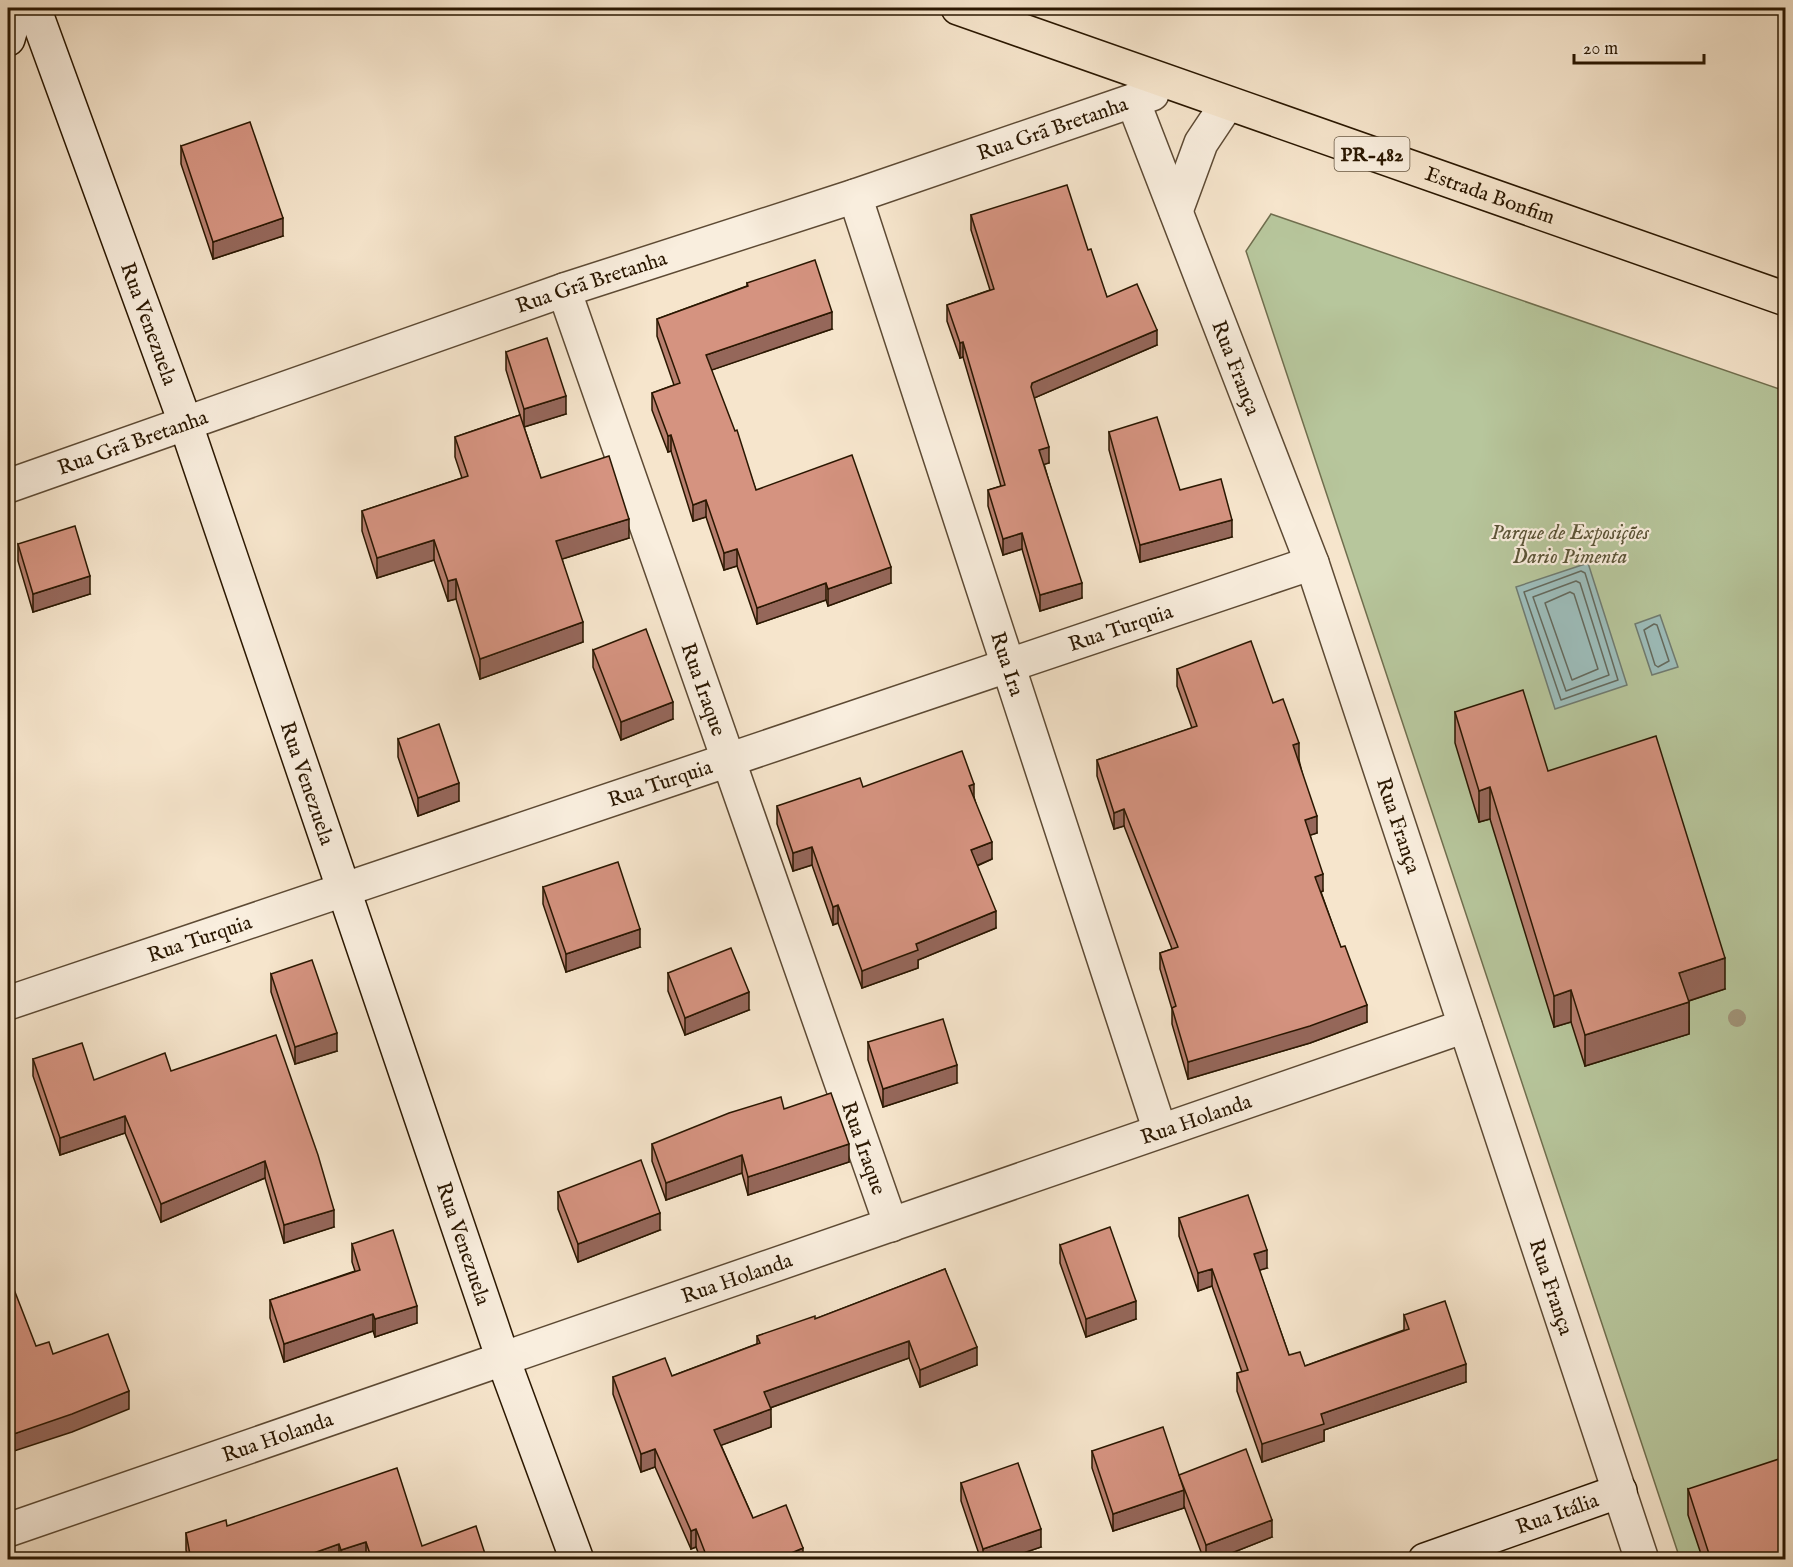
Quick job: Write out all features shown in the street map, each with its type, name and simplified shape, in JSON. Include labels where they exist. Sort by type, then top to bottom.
[{"type":"main road","name":"Estrada Bonfim","points":[[958,8],[1785,299]]},
{"type":"street","points":[[8,39],[17,8]]},
{"type":"street","name":"Rua Venezuela","points":[[34,8],[185,422],[503,1359],[577,1560]]},
{"type":"street","name":"Rua Grã Bretanha","points":[[8,486],[564,290],[855,196],[1177,86]]},
{"type":"street","name":"Rua França","points":[[1133,101],[1312,563],[1642,1560]]},
{"type":"street","points":[[1176,211],[1201,143],[1227,104]]},
{"type":"street","name":"Rua Ira","points":[[855,196],[1160,1131]]},
{"type":"street","name":"Rua Iraque","points":[[564,290],[891,1225]]},
{"type":"street","name":"Rua Turquia","points":[[8,1003],[1312,563]]},
{"type":"street","name":"Rua Holanda","points":[[8,1530],[1465,1026]]},
{"type":"street","name":"Rua Itália","points":[[1425,1560],[1620,1491]]},
{"type":"green space","name":"Parque de Exposições Dario Pimenta","points":[[1271,214],[1785,391],[1785,1559],[1680,1559],[1246,251]]},
{"type":"water","points":[[1588,563],[1627,685],[1555,709],[1516,587]]},
{"type":"water","points":[[1660,615],[1678,667],[1652,675],[1635,624]]},
{"type":"building","points":[[250,122],[283,218],[213,242],[181,146]]},
{"type":"building","points":[[1067,185],[1088,250],[1091,249],[1107,297],[1137,284],[1157,330],[1032,383],[1031,387],[1049,447],[1039,450],[1082,583],[1040,595],[1022,533],[1003,539],[988,490],[1005,485],[963,342],[960,343],[947,305],[994,289],[971,215]]},
{"type":"building","points":[[815,260],[832,312],[706,355],[735,431],[737,430],[756,490],[852,455],[891,567],[828,589],[826,583],[757,608],[737,549],[724,553],[706,500],[693,505],[671,435],[668,436],[652,393],[680,383],[657,319],[748,286],[747,283]]},
{"type":"building","points":[[547,338],[566,396],[524,409],[506,352]]},
{"type":"building","points":[[520,415],[541,478],[609,456],[629,519],[556,541],[583,622],[480,659],[456,579],[448,581],[434,540],[377,558],[362,511],[468,476],[455,437]]},
{"type":"building","points":[[1157,417],[1180,490],[1221,479],[1232,520],[1140,545],[1109,432]]},
{"type":"building","points":[[75,526],[90,576],[33,594],[18,544]]},
{"type":"building","points":[[646,629],[673,702],[621,722],[593,650]]},
{"type":"building","points":[[1251,641],[1273,703],[1283,699],[1299,743],[1293,745],[1317,816],[1305,820],[1323,874],[1315,877],[1341,947],[1345,946],[1367,1005],[1310,1026],[1188,1062],[1172,1008],[1176,1006],[1160,953],[1178,947],[1124,809],[1114,813],[1097,760],[1197,726],[1177,669]]},
{"type":"building","points":[[1523,690],[1548,771],[1656,736],[1725,958],[1679,973],[1689,1002],[1585,1035],[1571,990],[1554,996],[1490,787],[1479,791],[1455,712]]},
{"type":"building","points":[[439,724],[459,783],[418,798],[398,739]]},
{"type":"building","points":[[962,751],[974,784],[969,786],[992,842],[971,850],[996,911],[916,944],[918,950],[862,971],[838,905],[833,907],[812,847],[793,853],[777,806],[860,778],[863,787]]},
{"type":"building","points":[[618,862],[640,929],[566,954],[543,887]]},
{"type":"building","points":[[731,948],[749,992],[685,1018],[668,973]]},
{"type":"building","points":[[312,960],[337,1033],[295,1047],[271,974]]},
{"type":"building","points":[[943,1019],[957,1065],[883,1089],[868,1042]]},
{"type":"building","points":[[276,1035],[318,1155],[334,1210],[284,1225],[265,1161],[161,1204],[125,1116],[60,1138],[33,1059],[82,1043],[94,1080],[165,1053],[171,1071]]},
{"type":"building","points":[[831,1093],[849,1144],[748,1177],[742,1155],[666,1183],[652,1144],[729,1113],[781,1097],[784,1109]]},
{"type":"building","points":[[641,1160],[660,1213],[578,1244],[558,1192]]},
{"type":"building","points":[[1248,1195],[1267,1250],[1254,1254],[1289,1355],[1300,1352],[1305,1366],[1409,1329],[1404,1315],[1445,1301],[1466,1364],[1321,1414],[1324,1424],[1262,1444],[1237,1373],[1248,1370],[1212,1269],[1198,1273],[1179,1218]]},
{"type":"building","points":[[1110,1227],[1136,1301],[1086,1319],[1060,1245]]},
{"type":"building","points":[[393,1230],[417,1306],[375,1319],[373,1314],[284,1344],[270,1300],[360,1270],[352,1244]]},
{"type":"building","points":[[945,1269],[977,1347],[920,1370],[909,1341],[764,1392],[771,1409],[714,1430],[753,1518],[786,1505],[803,1548],[775,1560],[708,1560],[696,1529],[691,1531],[655,1449],[641,1454],[613,1377],[665,1358],[672,1376],[760,1343],[757,1336],[815,1316],[815,1319]]},
{"type":"building","points":[[8,1274],[36,1346],[49,1342],[53,1354],[108,1334],[129,1391],[8,1436]]},
{"type":"building","points":[[1163,1427],[1184,1490],[1113,1514],[1092,1451]]},
{"type":"building","points":[[1246,1449],[1272,1520],[1206,1545],[1179,1475]]},
{"type":"building","points":[[1785,1457],[1785,1560],[1711,1560],[1688,1489]]},
{"type":"building","points":[[1018,1463],[1041,1529],[983,1549],[961,1483]]},
{"type":"building","points":[[397,1468],[422,1546],[476,1526],[487,1560],[372,1560],[366,1542],[341,1550],[339,1544],[294,1560],[191,1560],[186,1533],[226,1520],[227,1526]]}]
